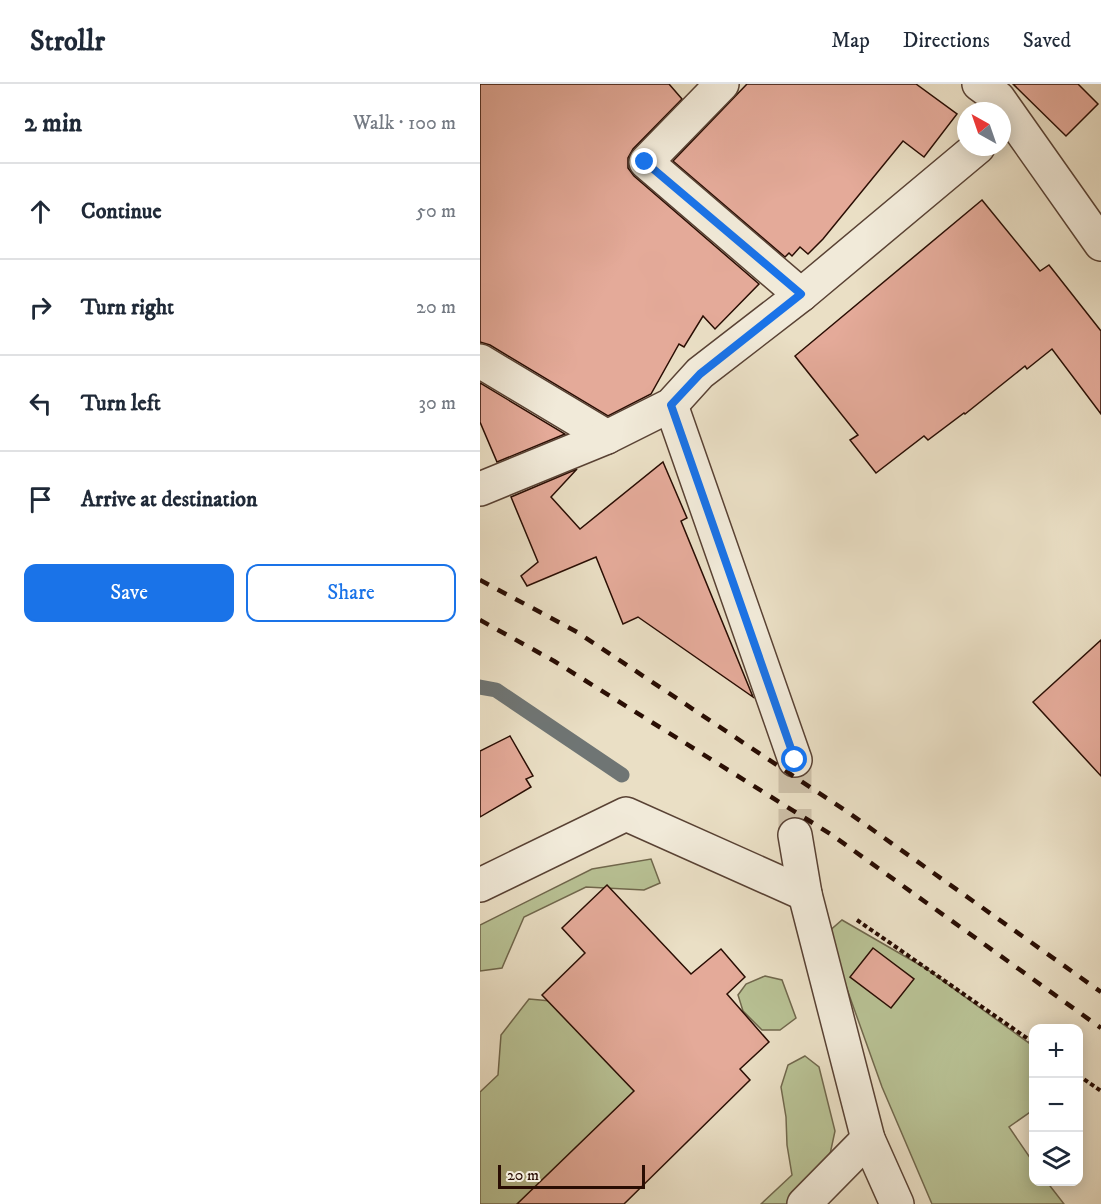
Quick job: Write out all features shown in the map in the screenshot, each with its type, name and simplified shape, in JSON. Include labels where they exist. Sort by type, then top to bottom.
[{"type":"street","points":[[722,84],[645,162],[801,294]]},
{"type":"street","points":[[996,94],[1101,244]]},
{"type":"street","points":[[480,489],[607,437],[671,405],[700,374],[801,294],[967,156]]},
{"type":"street","points":[[480,361],[607,437]]},
{"type":"street","points":[[671,405],[795,760]]},
{"type":"street","points":[[480,885],[626,814],[807,900]]},
{"type":"street","points":[[795,835],[807,900],[868,1139],[897,1204]]},
{"type":"street","points":[[804,1204],[868,1139]]},
{"type":"path","points":[[807,900],[841,909],[1029,1040]]},
{"type":"path","points":[[1082,1078],[1101,1091]]},
{"type":"green space","points":[[651,859],[660,883],[644,890],[586,887],[524,917],[502,968],[480,971],[480,925],[592,869]]},
{"type":"green space","points":[[842,920],[925,968],[1029,1043],[1029,1113],[1009,1127],[1029,1156],[1029,1186],[1050,1186],[1064,1204],[932,1204],[882,1087],[827,933]]},
{"type":"green space","points":[[765,976],[782,980],[796,1018],[780,1030],[762,1030],[743,1011],[738,995],[746,984]]},
{"type":"green space","points":[[529,999],[562,1002],[629,1064],[639,1106],[529,1204],[480,1204],[480,1092],[498,1075],[501,1035]]},
{"type":"green space","points":[[805,1056],[819,1067],[835,1131],[826,1173],[795,1204],[761,1204],[792,1175],[781,1087],[788,1065]]},
{"type":"building","points":[[480,84],[669,84],[682,99],[633,149],[628,158],[628,168],[634,176],[759,284],[715,329],[703,316],[684,347],[679,344],[651,394],[608,416],[490,345],[480,342]]},
{"type":"building","points":[[747,84],[916,84],[957,114],[924,157],[903,141],[823,239],[808,254],[800,247],[792,256],[789,253],[785,257],[673,161]]},
{"type":"building","points":[[1013,84],[1078,84],[1098,104],[1066,136]]},
{"type":"building","points":[[982,200],[1040,271],[1049,265],[1101,331],[1101,414],[1052,349],[1027,369],[1025,366],[965,414],[928,440],[924,436],[876,473],[850,440],[858,435],[795,356]]},
{"type":"building","points":[[480,383],[565,434],[497,462],[480,422]]},
{"type":"building","points":[[663,462],[687,518],[681,521],[753,697],[638,617],[623,624],[596,557],[527,586],[521,576],[538,562],[511,497],[577,469],[551,497],[580,529]]},
{"type":"building","points":[[1101,640],[1101,776],[1033,702]]},
{"type":"building","points":[[510,736],[533,776],[526,779],[531,787],[480,817],[480,751]]},
{"type":"building","points":[[607,885],[691,974],[721,949],[745,977],[727,994],[769,1042],[740,1069],[750,1080],[624,1204],[517,1204],[634,1091],[542,995],[585,953],[562,928]]},
{"type":"building","points":[[873,948],[914,979],[891,1008],[850,977]]},
{"type":"waterway","points":[[480,687],[496,690],[622,775]]},
{"type":"tunnel","points":[[795,760],[795,835]]},
{"type":"railway","points":[[480,580],[577,632],[849,813],[1101,992]]},
{"type":"railway","points":[[480,620],[554,661],[832,835],[1101,1028]]},
{"type":"route","points":[[645,162],[801,294],[700,374],[671,405],[795,760]]}]
